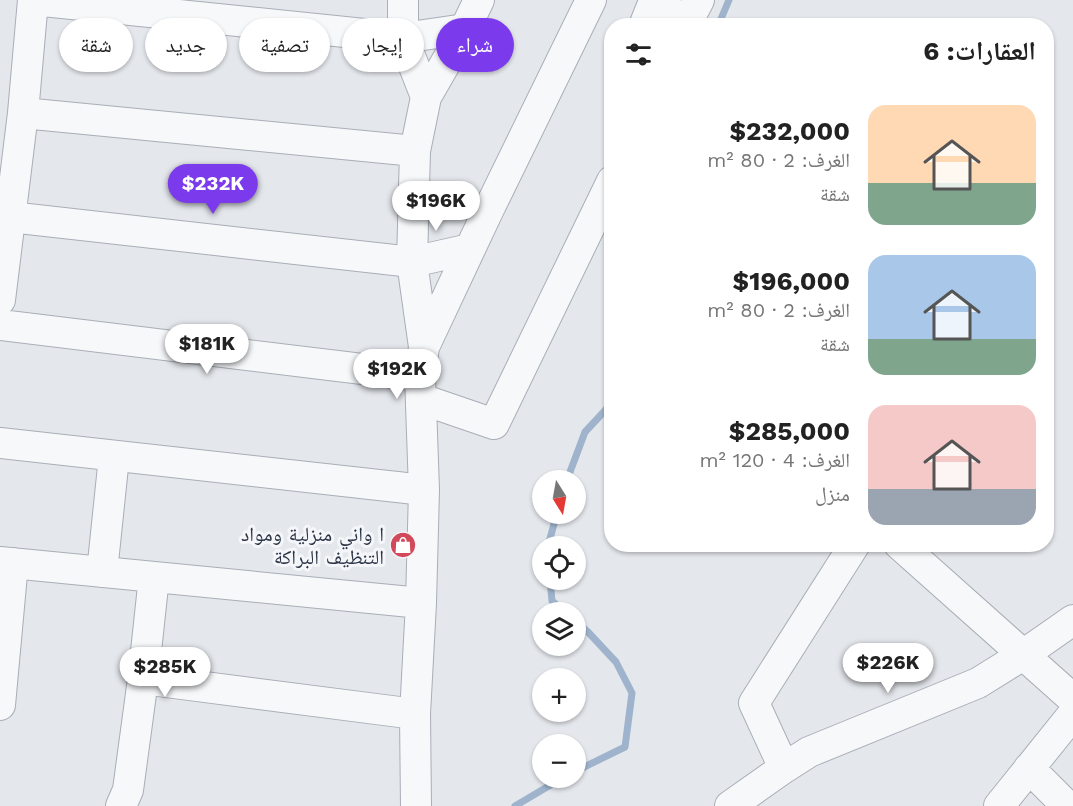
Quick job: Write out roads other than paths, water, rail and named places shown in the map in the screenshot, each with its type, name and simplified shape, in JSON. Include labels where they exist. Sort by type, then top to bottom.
[{"type":"street","points":[[0,300],[23,113],[33,0],[342,32]]},
{"type":"street","points":[[403,0],[403,18]]},
{"type":"street","points":[[470,18],[479,0]]},
{"type":"street","points":[[424,347],[591,0]]},
{"type":"street","points":[[690,18],[699,0]]},
{"type":"street","points":[[647,18],[652,6],[686,18]]},
{"type":"street","points":[[416,72],[426,97]]},
{"type":"street","points":[[412,804],[424,490],[421,388],[424,347],[412,262],[415,151],[426,97],[440,72]]},
{"type":"street","points":[[23,113],[415,151]]},
{"type":"street","points":[[0,325],[421,388],[494,424],[604,197]]},
{"type":"street","points":[[9,217],[412,262],[470,249]]},
{"type":"street","points":[[0,443],[424,490]]},
{"type":"street","points":[[102,572],[114,457]]},
{"type":"street","points":[[784,768],[754,703],[850,552]]},
{"type":"street","points":[[908,552],[1073,699]]},
{"type":"street","points":[[0,705],[6,563],[421,603]]},
{"type":"street","points":[[121,806],[128,790],[154,577]]},
{"type":"street","points":[[730,806],[809,752],[978,684],[1073,620]]},
{"type":"street","points":[[143,679],[415,714]]},
{"type":"street","points":[[999,806],[1073,714]]},
{"type":"street","points":[[1029,768],[1067,806]]},
{"type":"waterway","points":[[721,18],[729,0]]},
{"type":"waterway","points":[[571,470],[585,432],[604,412]]},
{"type":"waterway","points":[[551,536],[554,524]]},
{"type":"waterway","points":[[551,590],[553,602]]},
{"type":"waterway","points":[[586,630],[616,662],[632,693],[625,747],[586,766]]},
{"type":"waterway","points":[[515,806],[545,788]]},
{"type":"place","name":"ا واني منزلية ومواد التنظيف البراكة","points":[[403,545]]}]
